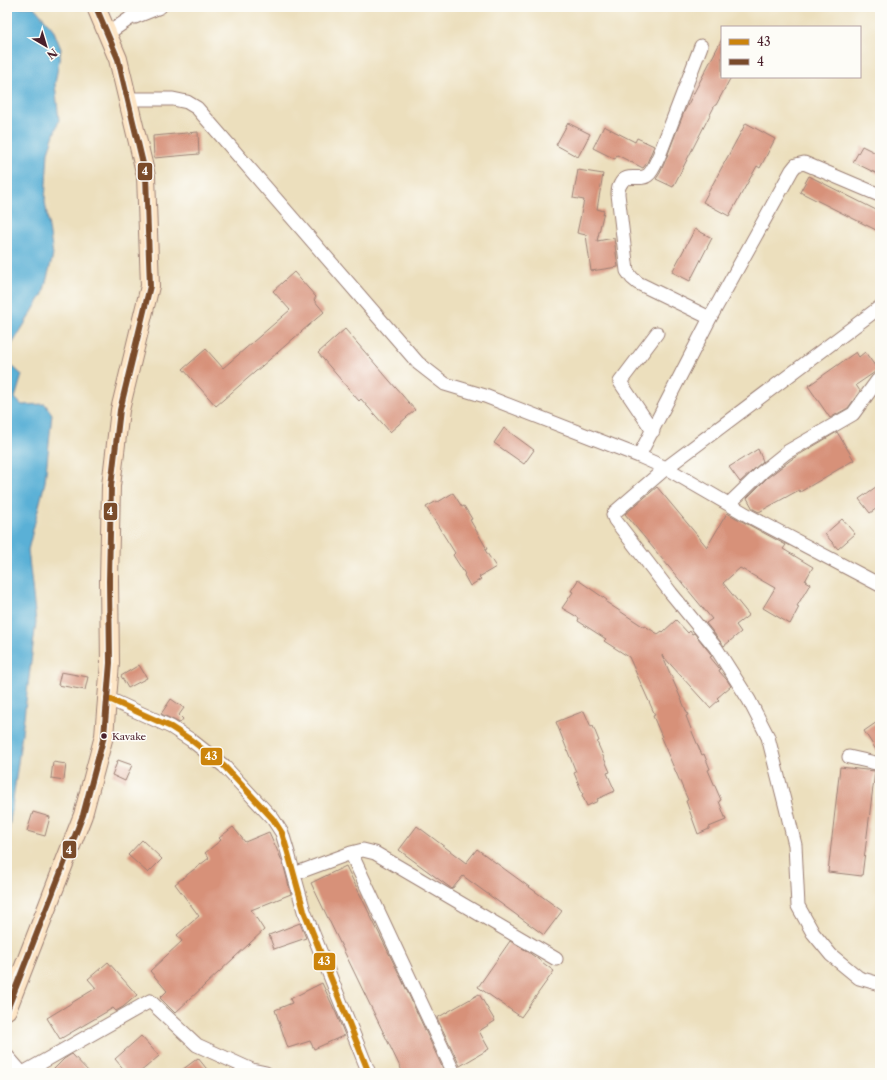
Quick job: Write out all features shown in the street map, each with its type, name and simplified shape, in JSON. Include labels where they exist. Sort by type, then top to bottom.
[{"type":"main road","points":[[7,1010],[83,815],[104,736],[110,663],[109,581],[111,486],[120,410],[150,286],[146,176],[118,59],[96,7]]},
{"type":"street","points":[[108,34],[143,7]]},
{"type":"street","points":[[129,19],[160,7]]},
{"type":"street","points":[[701,46],[659,156],[651,171],[643,178],[630,177],[624,180],[620,185],[618,194],[627,271],[632,278],[638,283],[710,318]]},
{"type":"street","points":[[128,99],[173,99],[187,102],[197,108],[418,363],[444,384],[485,396],[666,468],[729,504],[880,585]]},
{"type":"street","points":[[639,456],[710,318],[792,170],[796,166],[804,163],[876,194]]},
{"type":"street","points":[[880,308],[666,468],[613,515],[615,520],[671,593],[716,648],[749,700],[768,737],[794,845],[798,906],[813,933],[831,955],[859,978],[880,984]]},
{"type":"street","points":[[652,431],[620,382],[657,333]]},
{"type":"street","points":[[729,504],[756,478],[787,452],[853,414],[876,381],[880,379]]},
{"type":"street","points":[[107,698],[172,727],[191,740],[224,766],[273,819],[282,833],[304,911],[369,1073]]},
{"type":"street","points":[[849,757],[880,764]]},
{"type":"street","points":[[294,874],[351,853],[363,850],[376,853],[556,959]]},
{"type":"street","points":[[351,853],[454,1073]]},
{"type":"street","points":[[7,1056],[22,1073],[150,1001],[197,1045],[252,1070],[266,1073]]},
{"type":"water","points":[[7,7],[34,7],[53,29],[61,49],[55,84],[59,120],[48,152],[45,201],[53,255],[43,294],[8,351],[11,365],[22,375],[15,398],[22,405],[45,404],[52,414],[45,482],[28,550],[36,622],[7,844]]},
{"type":"building","points":[[721,41],[721,78],[730,78],[673,187],[656,179],[666,159],[684,112]]},
{"type":"building","points":[[568,123],[590,134],[578,157],[556,145]]},
{"type":"building","points":[[746,123],[775,139],[760,168],[757,166],[729,216],[703,202]]},
{"type":"building","points":[[604,126],[635,142],[637,138],[654,146],[647,163],[643,168],[617,155],[615,159],[593,148]]},
{"type":"building","points":[[198,132],[199,154],[154,158],[153,136]]},
{"type":"building","points":[[862,146],[880,155],[880,175],[853,162]]},
{"type":"building","points":[[578,170],[603,174],[597,209],[604,211],[597,241],[614,238],[618,267],[591,271],[586,235],[577,233],[584,200],[573,198]]},
{"type":"building","points":[[809,176],[880,212],[880,232],[800,192]]},
{"type":"building","points":[[695,229],[712,238],[690,281],[672,272]]},
{"type":"building","points":[[294,272],[316,297],[314,300],[324,312],[216,406],[183,369],[206,349],[223,368],[290,310],[273,291]]},
{"type":"building","points":[[345,329],[415,410],[390,432],[361,399],[359,401],[318,353]]},
{"type":"building","points":[[856,352],[859,357],[865,352],[878,370],[856,385],[860,391],[848,408],[830,418],[808,386]]},
{"type":"building","points":[[504,428],[534,450],[524,464],[494,443]]},
{"type":"building","points":[[837,432],[854,460],[800,492],[799,490],[759,512],[753,509],[747,498],[767,478],[792,459]]},
{"type":"building","points":[[758,449],[763,461],[740,482],[729,467]]},
{"type":"building","points":[[880,484],[880,506],[870,513],[859,499]]},
{"type":"building","points":[[657,487],[707,547],[727,513],[786,545],[783,549],[813,567],[805,581],[810,584],[797,606],[799,607],[790,624],[763,608],[775,588],[740,568],[723,583],[749,615],[736,625],[741,632],[724,646],[706,623],[712,619],[625,514]]},
{"type":"building","points":[[453,493],[462,507],[464,506],[472,519],[470,520],[487,549],[485,550],[496,567],[479,577],[481,579],[470,586],[464,575],[465,574],[453,555],[455,553],[426,507]]},
{"type":"building","points":[[842,519],[855,534],[838,549],[825,534]]},
{"type":"building","points":[[578,580],[607,600],[606,602],[644,627],[645,626],[658,634],[662,631],[663,632],[676,620],[688,633],[690,631],[692,634],[694,633],[710,653],[712,656],[710,657],[731,686],[717,698],[719,700],[710,708],[662,655],[688,715],[686,716],[693,734],[710,769],[708,770],[721,800],[719,801],[726,820],[709,827],[709,829],[698,834],[686,801],[688,800],[653,716],[655,715],[629,657],[604,641],[606,639],[578,621],[579,618],[562,608],[573,592],[571,591]]},
{"type":"building","points":[[139,665],[147,678],[128,688],[121,676]]},
{"type":"building","points":[[61,672],[88,677],[85,690],[58,685]]},
{"type":"building","points":[[171,699],[184,708],[179,715],[183,719],[180,723],[161,714]]},
{"type":"building","points":[[584,711],[591,727],[593,726],[599,741],[597,742],[610,772],[607,773],[615,791],[597,799],[598,801],[587,806],[574,773],[576,772],[556,722]]},
{"type":"building","points":[[880,720],[880,756],[864,731]]},
{"type":"building","points":[[118,760],[132,765],[125,781],[112,775]]},
{"type":"building","points":[[53,762],[66,764],[64,780],[51,778]]},
{"type":"building","points":[[840,767],[875,771],[862,876],[828,872]]},
{"type":"building","points":[[33,812],[50,817],[45,836],[27,831]]},
{"type":"building","points":[[417,826],[466,863],[477,849],[562,911],[544,935],[463,876],[452,889],[399,850]]},
{"type":"building","points":[[233,827],[245,842],[269,832],[283,863],[291,894],[251,910],[264,930],[175,1013],[160,998],[167,991],[150,971],[182,941],[177,935],[199,916],[175,884],[209,858],[205,853],[221,840],[219,838]]},
{"type":"building","points":[[142,840],[162,859],[148,873],[128,855]]},
{"type":"building","points":[[346,866],[401,978],[445,1073],[403,1073],[311,883]]},
{"type":"building","points":[[300,923],[306,938],[274,949],[269,935]]},
{"type":"building","points":[[510,941],[527,951],[554,971],[521,1017],[478,987]]},
{"type":"building","points":[[108,962],[137,995],[116,1011],[113,1008],[60,1039],[47,1018],[96,988],[88,979]]},
{"type":"building","points":[[322,983],[345,1035],[314,1049],[310,1041],[288,1048],[275,1010],[292,1003],[290,999]]},
{"type":"building","points":[[479,994],[495,1021],[479,1031],[489,1049],[460,1066],[437,1018]]},
{"type":"building","points":[[141,1036],[159,1056],[139,1073],[127,1073],[115,1059]]},
{"type":"building","points":[[72,1054],[90,1073],[50,1073],[64,1059]]},
{"type":"building","points":[[198,1058],[210,1073],[178,1073]]},
{"type":"transit line","name":"4","points":[[7,1010],[83,815],[104,736],[110,663],[109,581],[111,486],[120,410],[150,286],[146,176],[118,59],[96,7]]},
{"type":"transit line","name":"43","points":[[107,698],[171,727],[191,740],[224,766],[273,819],[282,833],[304,911],[369,1073]]},
{"type":"place","name":"Kavake","points":[[104,736]]}]
